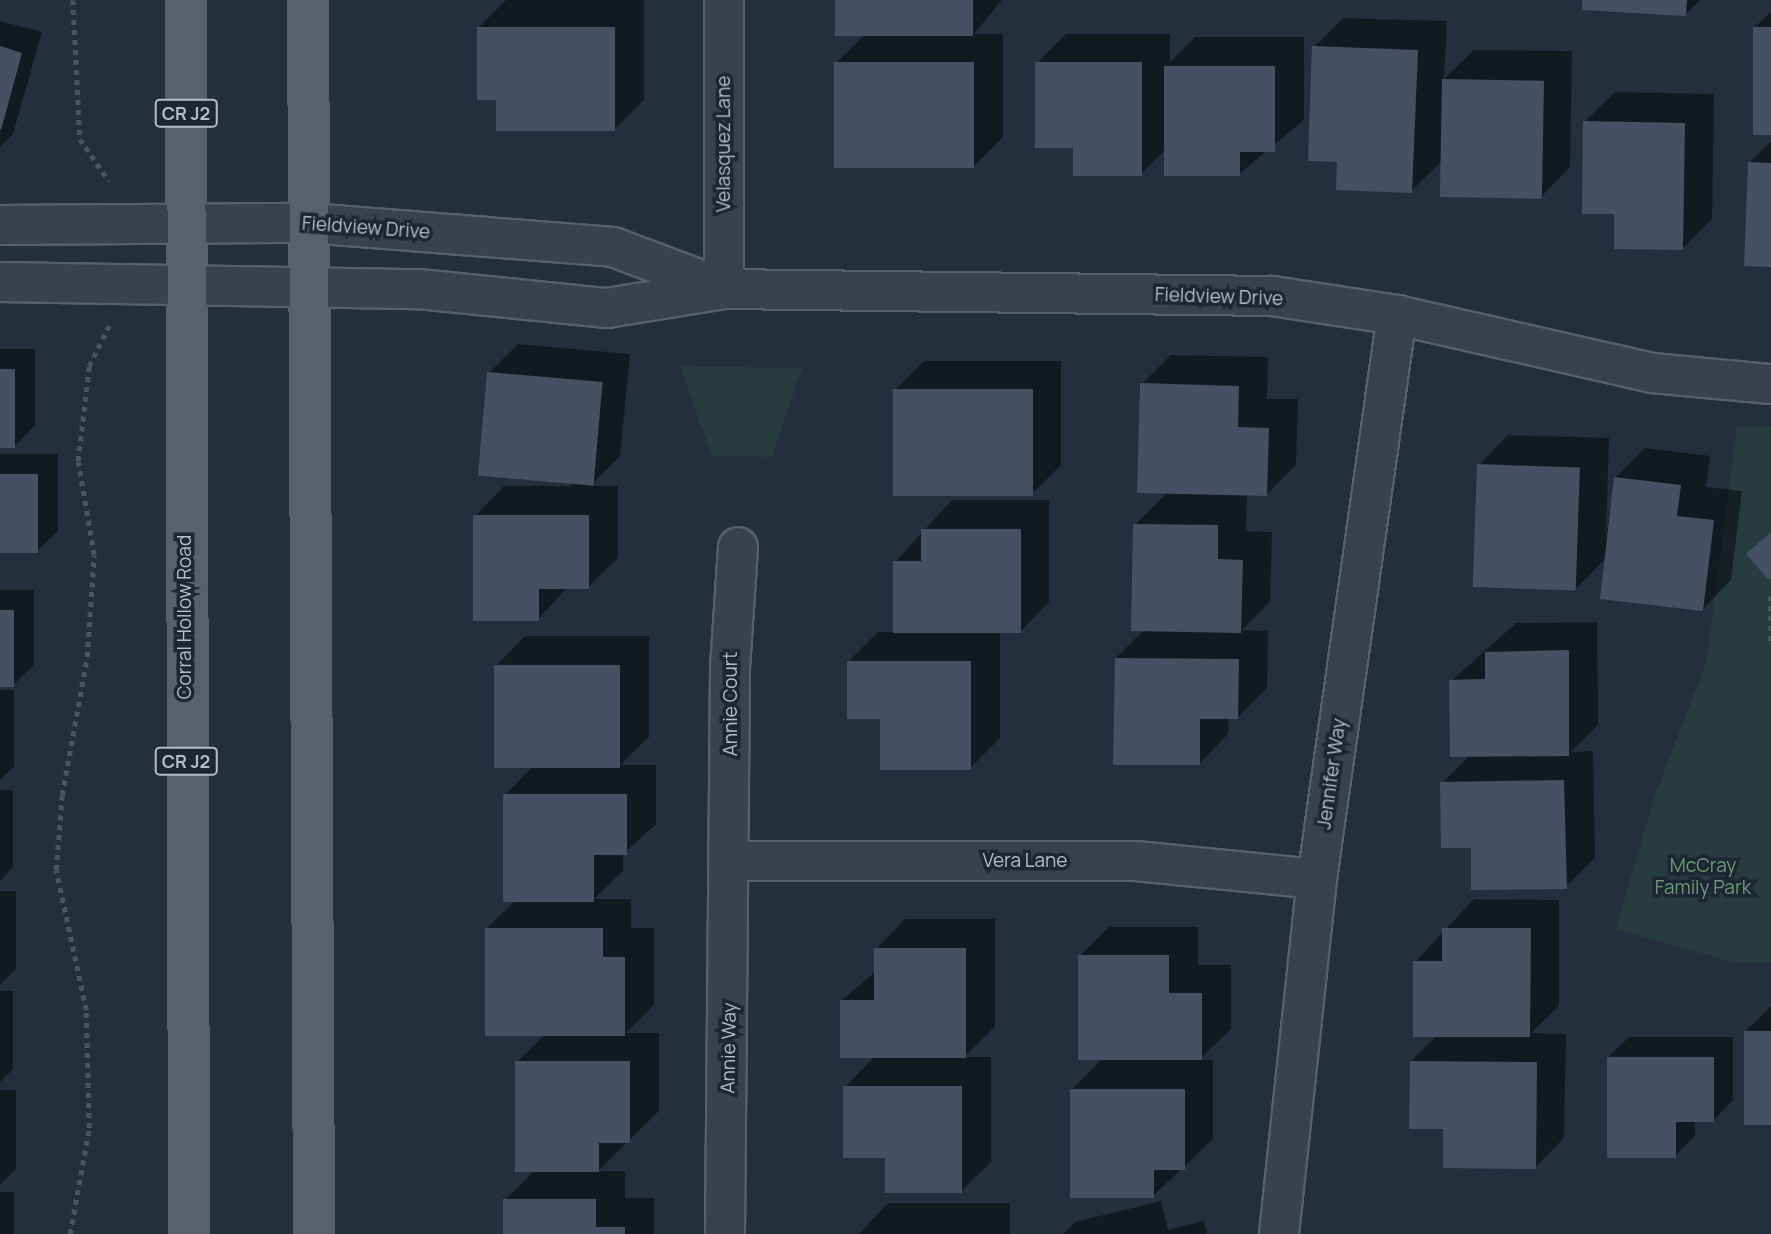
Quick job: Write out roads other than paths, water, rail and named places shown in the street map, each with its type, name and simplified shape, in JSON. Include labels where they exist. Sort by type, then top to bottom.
[{"type":"main road","name":"Corral Hollow Road","points":[[186,0],[183,288],[189,1234]]},
{"type":"main road","points":[[308,0],[314,1234]]},
{"type":"street","name":"Velasquez Lane","points":[[724,0],[724,289]]},
{"type":"street","name":"Fieldview Drive","points":[[0,225],[309,223],[613,247],[724,289]]},
{"type":"street","name":"Fieldview Drive","points":[[0,282],[183,288],[419,289],[607,308],[724,289],[1272,296],[1397,315],[1652,373],[1760,383]]},
{"type":"street","name":"Jennifer Way","points":[[1279,1234],[1317,879],[1397,315]]},
{"type":"street","name":"Annie Court","points":[[732,861],[730,668],[738,547]]},
{"type":"street","name":"Vera Lane","points":[[732,861],[1136,861],[1317,879]]},
{"type":"street","name":"Annie Way","points":[[725,1234],[732,861]]},
{"type":"park label","name":"McCray Family Park","points":[[1703,877]]}]
